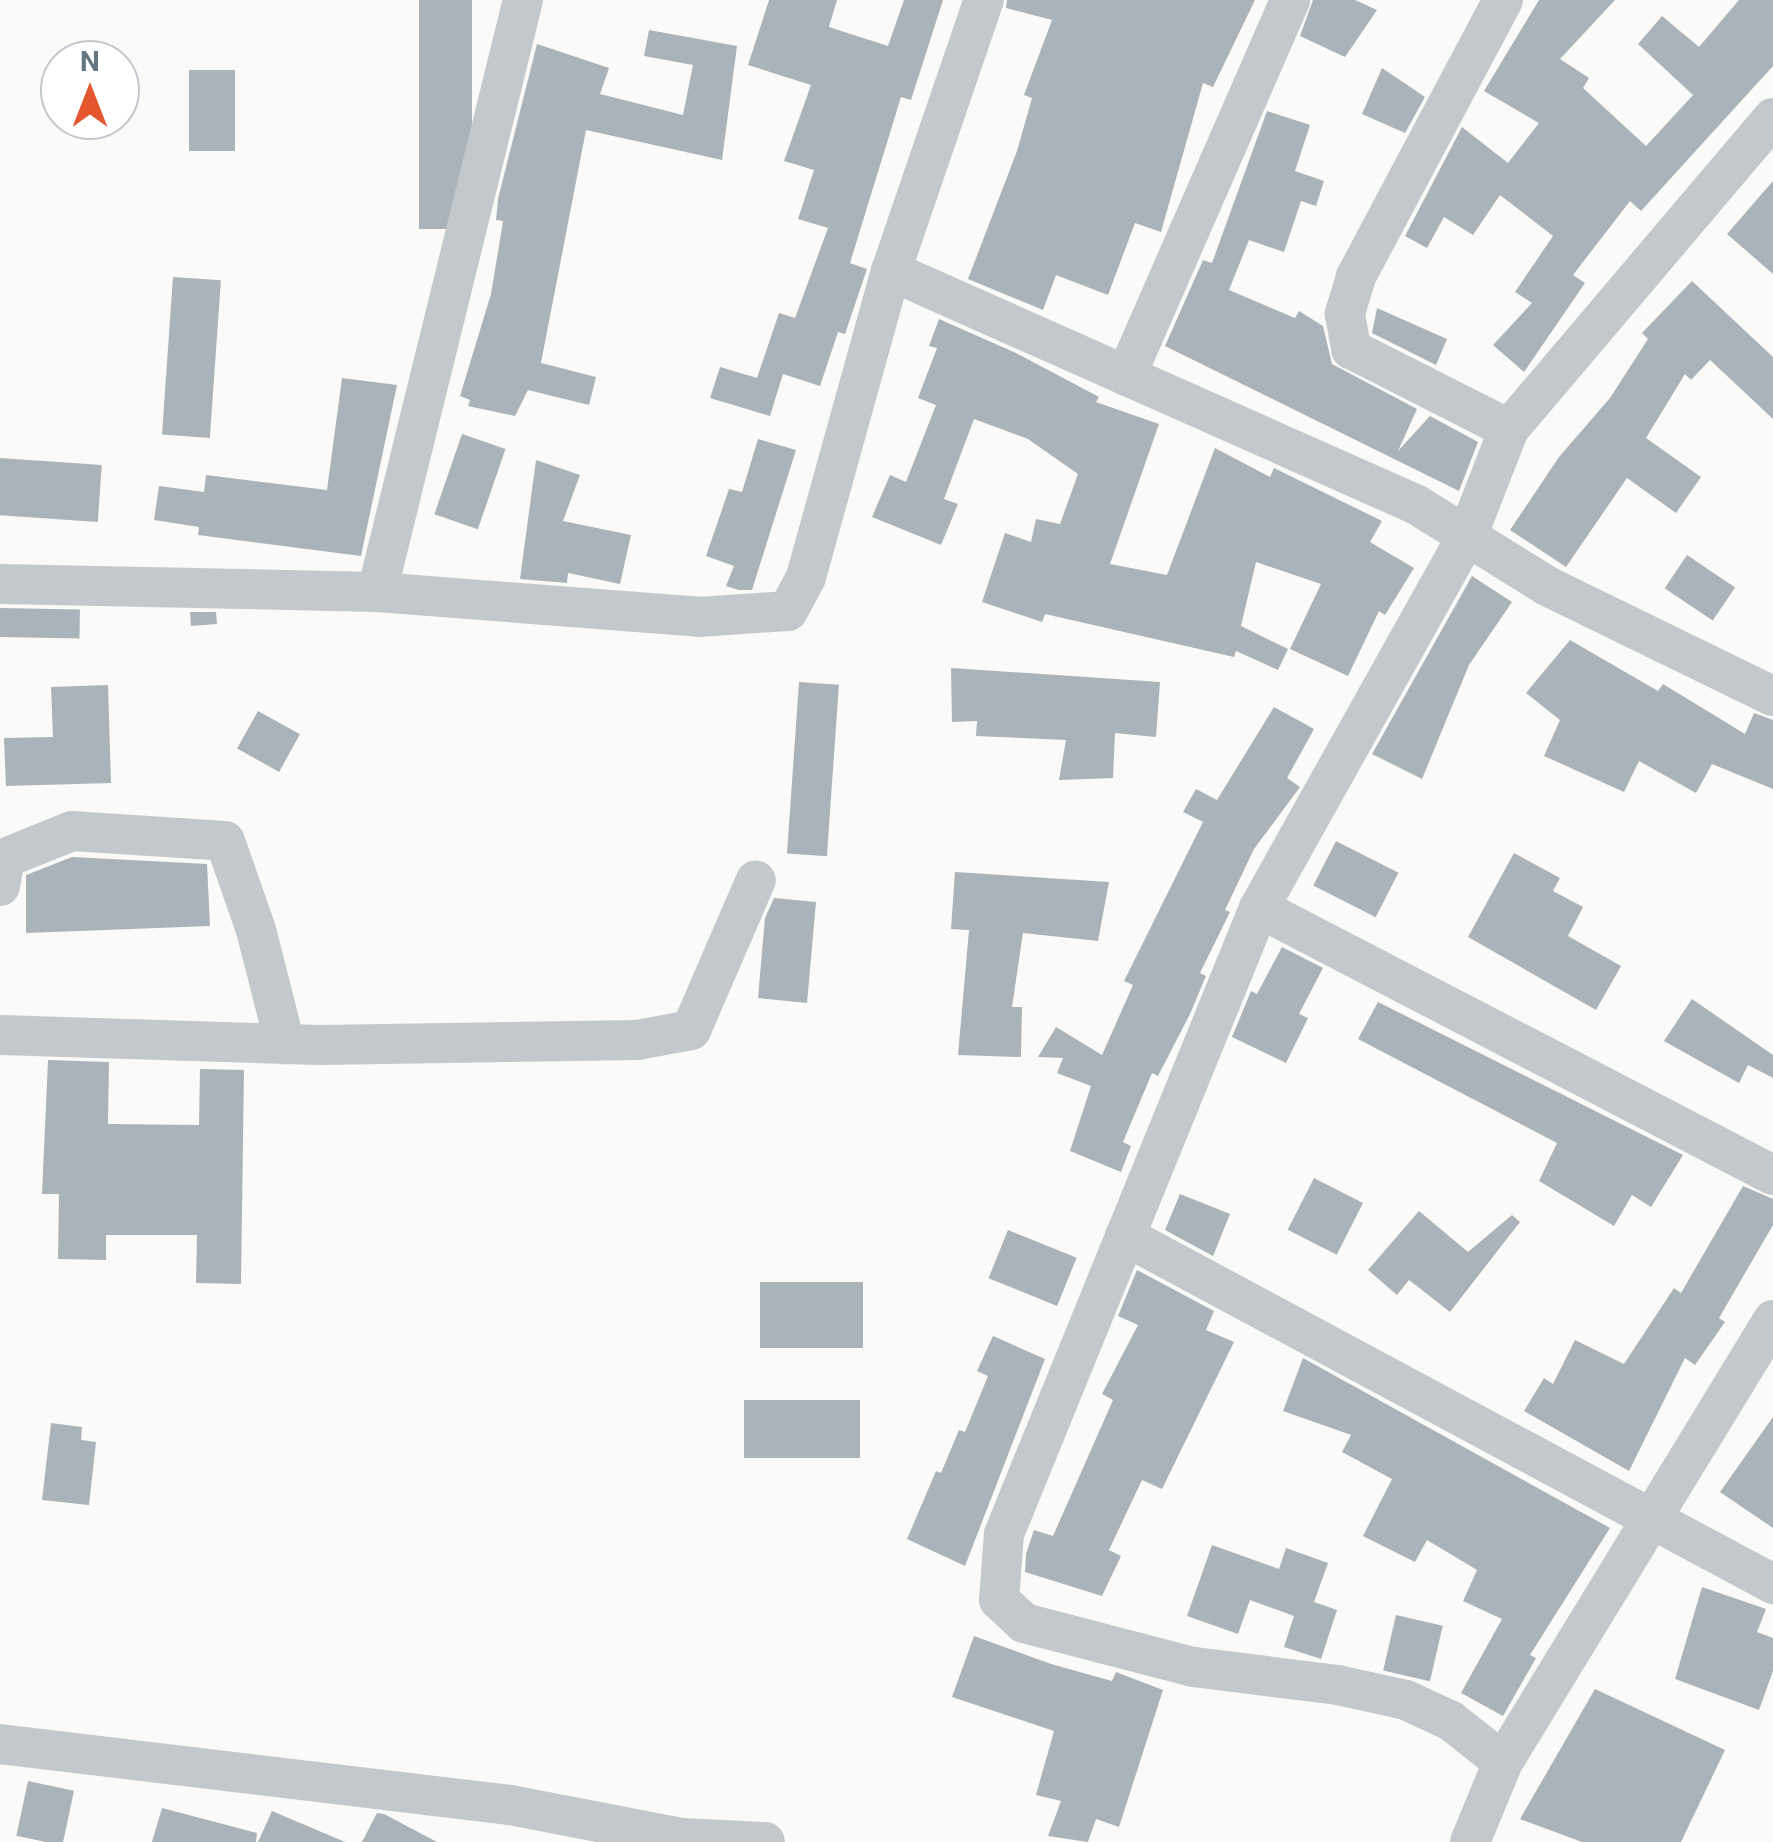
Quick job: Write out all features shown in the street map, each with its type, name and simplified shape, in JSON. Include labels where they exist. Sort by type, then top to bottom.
[{"type":"street","points":[[377,592],[523,0]]},
{"type":"street","points":[[0,584],[377,592],[699,616],[788,611],[806,577],[890,271],[984,0]]},
{"type":"street","points":[[1126,376],[1290,0]]},
{"type":"street","points":[[1503,0],[1356,277],[1345,314],[1351,349],[1509,429]]},
{"type":"street","points":[[1502,1762],[1451,1721],[1406,1700],[1338,1685],[1193,1668],[1052,1635],[1011,1616],[999,1600],[1004,1534],[1259,908],[1468,534],[1509,429],[1773,118]]},
{"type":"street","points":[[890,271],[1468,534],[1547,586],[1773,696]]},
{"type":"street","points":[[0,886],[4,858],[72,831],[225,841],[256,930],[285,1044]]},
{"type":"street","points":[[0,1035],[285,1044],[637,1040],[691,1030],[756,880]]},
{"type":"street","points":[[1259,908],[1773,1175]]},
{"type":"street","points":[[1125,1236],[1648,1523],[1773,1584]]},
{"type":"street","points":[[1470,1842],[1502,1762],[1773,1320]]},
{"type":"street","points":[[0,1744],[510,1805],[680,1838],[765,1842]]},
{"type":"building","points":[[419,0],[472,0],[472,229],[419,229]]},
{"type":"building","points":[[769,0],[837,0],[829,27],[888,46],[904,0],[943,0],[911,100],[901,97],[850,263],[867,269],[845,334],[838,332],[820,386],[783,374],[770,416],[710,398],[720,367],[757,378],[779,313],[795,318],[828,228],[798,219],[814,170],[784,161],[811,85],[748,65]]},
{"type":"building","points":[[1007,0],[1255,0],[1213,87],[1203,83],[1161,232],[1135,223],[1108,295],[1056,275],[1043,310],[968,279],[1017,151],[1032,98],[1024,95],[1052,20],[1006,8]]},
{"type":"building","points":[[1313,0],[1355,0],[1377,10],[1345,57],[1300,36]]},
{"type":"building","points":[[1539,0],[1615,0],[1560,59],[1589,78],[1583,88],[1646,146],[1693,95],[1638,44],[1662,16],[1699,47],[1739,0],[1773,0],[1773,66],[1641,211],[1630,201],[1573,275],[1585,283],[1524,372],[1493,345],[1532,303],[1515,292],[1553,236],[1500,195],[1473,235],[1444,217],[1427,248],[1405,236],[1462,127],[1508,163],[1539,123],[1484,91]]},
{"type":"building","points":[[649,30],[737,46],[722,160],[586,130],[541,363],[596,377],[589,405],[528,390],[515,416],[468,406],[470,400],[460,396],[491,294],[503,221],[496,220],[498,199],[537,44],[609,68],[600,94],[683,115],[693,65],[644,56]]},
{"type":"building","points":[[1382,68],[1425,97],[1405,133],[1362,114]]},
{"type":"building","points":[[189,70],[235,70],[235,151],[189,151]]},
{"type":"building","points":[[1267,111],[1310,125],[1295,171],[1324,181],[1316,206],[1301,201],[1284,252],[1249,240],[1229,290],[1295,318],[1299,311],[1323,326],[1332,364],[1417,409],[1398,451],[1430,416],[1478,442],[1459,491],[1165,346],[1203,260],[1212,263]]},
{"type":"building","points":[[1773,181],[1773,274],[1727,234]]},
{"type":"building","points":[[173,277],[221,280],[210,438],[162,435]]},
{"type":"building","points":[[1692,281],[1773,357],[1773,419],[1710,360],[1691,380],[1685,374],[1646,438],[1701,477],[1676,513],[1627,478],[1566,567],[1510,530],[1559,457],[1610,398],[1648,339],[1642,333]]},
{"type":"building","points":[[1377,308],[1447,339],[1436,365],[1372,333]]},
{"type":"building","points":[[939,319],[1016,353],[1099,397],[1096,402],[1159,424],[1110,564],[1167,575],[1215,448],[1270,477],[1274,468],[1382,521],[1370,542],[1414,568],[1385,615],[1379,611],[1348,676],[1290,649],[1321,584],[1256,562],[1241,626],[1288,649],[1278,670],[1236,651],[1234,657],[1045,614],[1042,622],[982,602],[1005,533],[1031,542],[1036,519],[1060,524],[1078,474],[1028,439],[974,419],[944,499],[958,504],[941,545],[872,517],[890,475],[906,482],[936,405],[918,398],[937,348],[929,346]]},
{"type":"building","points":[[342,378],[397,385],[361,556],[198,535],[199,527],[154,520],[159,486],[204,492],[206,475],[327,490]]},
{"type":"building","points":[[462,434],[505,449],[478,529],[434,514]]},
{"type":"building","points":[[758,439],[796,450],[752,590],[739,590],[726,586],[734,566],[706,556],[729,489],[742,492]]},
{"type":"building","points":[[0,458],[102,465],[98,522],[0,515]]},
{"type":"building","points":[[536,460],[580,475],[563,521],[631,535],[620,584],[568,573],[567,583],[520,579]]},
{"type":"building","points":[[1687,555],[1735,587],[1713,621],[1665,588]]},
{"type":"building","points":[[1472,576],[1512,602],[1469,665],[1422,779],[1372,754]]},
{"type":"building","points":[[0,608],[80,609],[79,638],[0,637]]},
{"type":"building","points":[[190,612],[216,612],[217,624],[191,626]]},
{"type":"building","points":[[1570,640],[1658,691],[1663,684],[1745,734],[1754,713],[1773,720],[1773,789],[1712,764],[1696,793],[1639,761],[1624,792],[1544,756],[1560,720],[1526,693]]},
{"type":"building","points":[[951,668],[1160,682],[1156,737],[1115,733],[1113,778],[1059,780],[1066,740],[976,736],[977,721],[952,722]]},
{"type":"building","points":[[799,682],[839,685],[827,856],[787,854]]},
{"type":"building","points":[[108,685],[111,783],[6,786],[4,738],[53,737],[51,687]]},
{"type":"building","points":[[1274,707],[1314,729],[1287,778],[1300,787],[1254,849],[1225,910],[1230,912],[1200,973],[1206,976],[1190,1014],[1158,1076],[1152,1073],[1123,1142],[1131,1146],[1121,1172],[1070,1151],[1091,1086],[1057,1073],[1063,1058],[1038,1057],[1056,1027],[1102,1055],[1133,985],[1124,981],[1203,822],[1183,812],[1196,789],[1217,800]]},
{"type":"building","points":[[258,711],[300,734],[279,772],[237,749]]},
{"type":"building","points":[[1336,841],[1398,873],[1376,917],[1313,886]]},
{"type":"building","points":[[1514,853],[1560,878],[1553,891],[1583,907],[1568,936],[1621,966],[1596,1010],[1468,937]]},
{"type":"building","points":[[72,857],[207,864],[210,926],[26,933],[26,875]]},
{"type":"building","points":[[955,872],[1109,882],[1098,941],[1023,933],[1012,1007],[1022,1007],[1021,1057],[958,1055],[969,930],[951,929]]},
{"type":"building","points":[[774,898],[816,902],[807,1003],[758,998],[765,918]]},
{"type":"building","points":[[1282,947],[1323,968],[1299,1014],[1308,1018],[1286,1063],[1232,1037],[1251,991],[1257,994]]},
{"type":"building","points":[[1692,999],[1773,1055],[1773,1078],[1748,1065],[1739,1083],[1664,1041]]},
{"type":"building","points":[[1378,1002],[1683,1155],[1651,1207],[1632,1195],[1614,1226],[1539,1181],[1557,1143],[1358,1039]]},
{"type":"building","points":[[48,1060],[109,1062],[108,1124],[199,1125],[200,1069],[244,1070],[241,1284],[196,1283],[197,1235],[106,1235],[106,1260],[58,1259],[59,1194],[42,1194]]},
{"type":"building","points":[[1314,1178],[1363,1203],[1337,1255],[1288,1230]]},
{"type":"building","points":[[1743,1186],[1773,1199],[1773,1225],[1719,1318],[1725,1322],[1695,1365],[1685,1358],[1629,1471],[1524,1411],[1544,1378],[1553,1384],[1575,1340],[1624,1364],[1674,1288],[1681,1293]]},
{"type":"building","points":[[1180,1194],[1230,1214],[1213,1256],[1165,1230]]},
{"type":"building","points":[[1419,1211],[1468,1252],[1512,1215],[1520,1222],[1450,1312],[1409,1280],[1397,1295],[1368,1270]]},
{"type":"building","points":[[1008,1230],[1077,1258],[1057,1306],[989,1278]]},
{"type":"building","points":[[1137,1270],[1214,1311],[1206,1330],[1234,1342],[1162,1489],[1142,1480],[1109,1550],[1121,1556],[1102,1596],[1025,1572],[1026,1554],[1034,1530],[1053,1536],[1113,1400],[1102,1394],[1138,1325],[1118,1316]]},
{"type":"building","points":[[760,1282],[863,1282],[863,1348],[760,1348]]},
{"type":"building","points":[[993,1336],[1045,1359],[965,1566],[907,1539],[936,1471],[941,1473],[959,1430],[965,1432],[988,1376],[977,1371]]},
{"type":"building","points":[[1303,1358],[1610,1528],[1530,1655],[1536,1658],[1503,1716],[1461,1693],[1502,1619],[1463,1601],[1477,1570],[1427,1540],[1415,1562],[1363,1536],[1392,1479],[1342,1452],[1351,1435],[1283,1411]]},
{"type":"building","points":[[744,1400],[860,1400],[860,1458],[744,1458]]},
{"type":"building","points":[[1773,1417],[1773,1528],[1720,1492]]},
{"type":"building","points":[[51,1423],[82,1427],[81,1440],[96,1442],[89,1505],[42,1500]]},
{"type":"building","points":[[1212,1545],[1279,1569],[1286,1548],[1328,1563],[1314,1602],[1337,1610],[1321,1659],[1284,1647],[1294,1616],[1250,1600],[1238,1634],[1187,1616]]},
{"type":"building","points":[[1702,1587],[1766,1609],[1757,1632],[1773,1638],[1773,1671],[1759,1710],[1675,1679]]},
{"type":"building","points":[[1396,1615],[1443,1626],[1430,1681],[1383,1671]]},
{"type":"building","points":[[974,1636],[1051,1664],[1112,1681],[1116,1672],[1163,1690],[1119,1827],[1096,1819],[1088,1842],[1048,1836],[1061,1801],[1036,1795],[1054,1731],[952,1697]]},
{"type":"building","points":[[1595,1689],[1725,1750],[1681,1842],[1582,1842],[1520,1819]]},
{"type":"building","points":[[28,1781],[74,1791],[63,1842],[16,1836]]},
{"type":"building","points":[[162,1808],[257,1833],[256,1842],[152,1842]]},
{"type":"building","points":[[272,1811],[345,1842],[258,1842]]},
{"type":"building","points":[[377,1813],[384,1814],[437,1842],[362,1842]]}]
